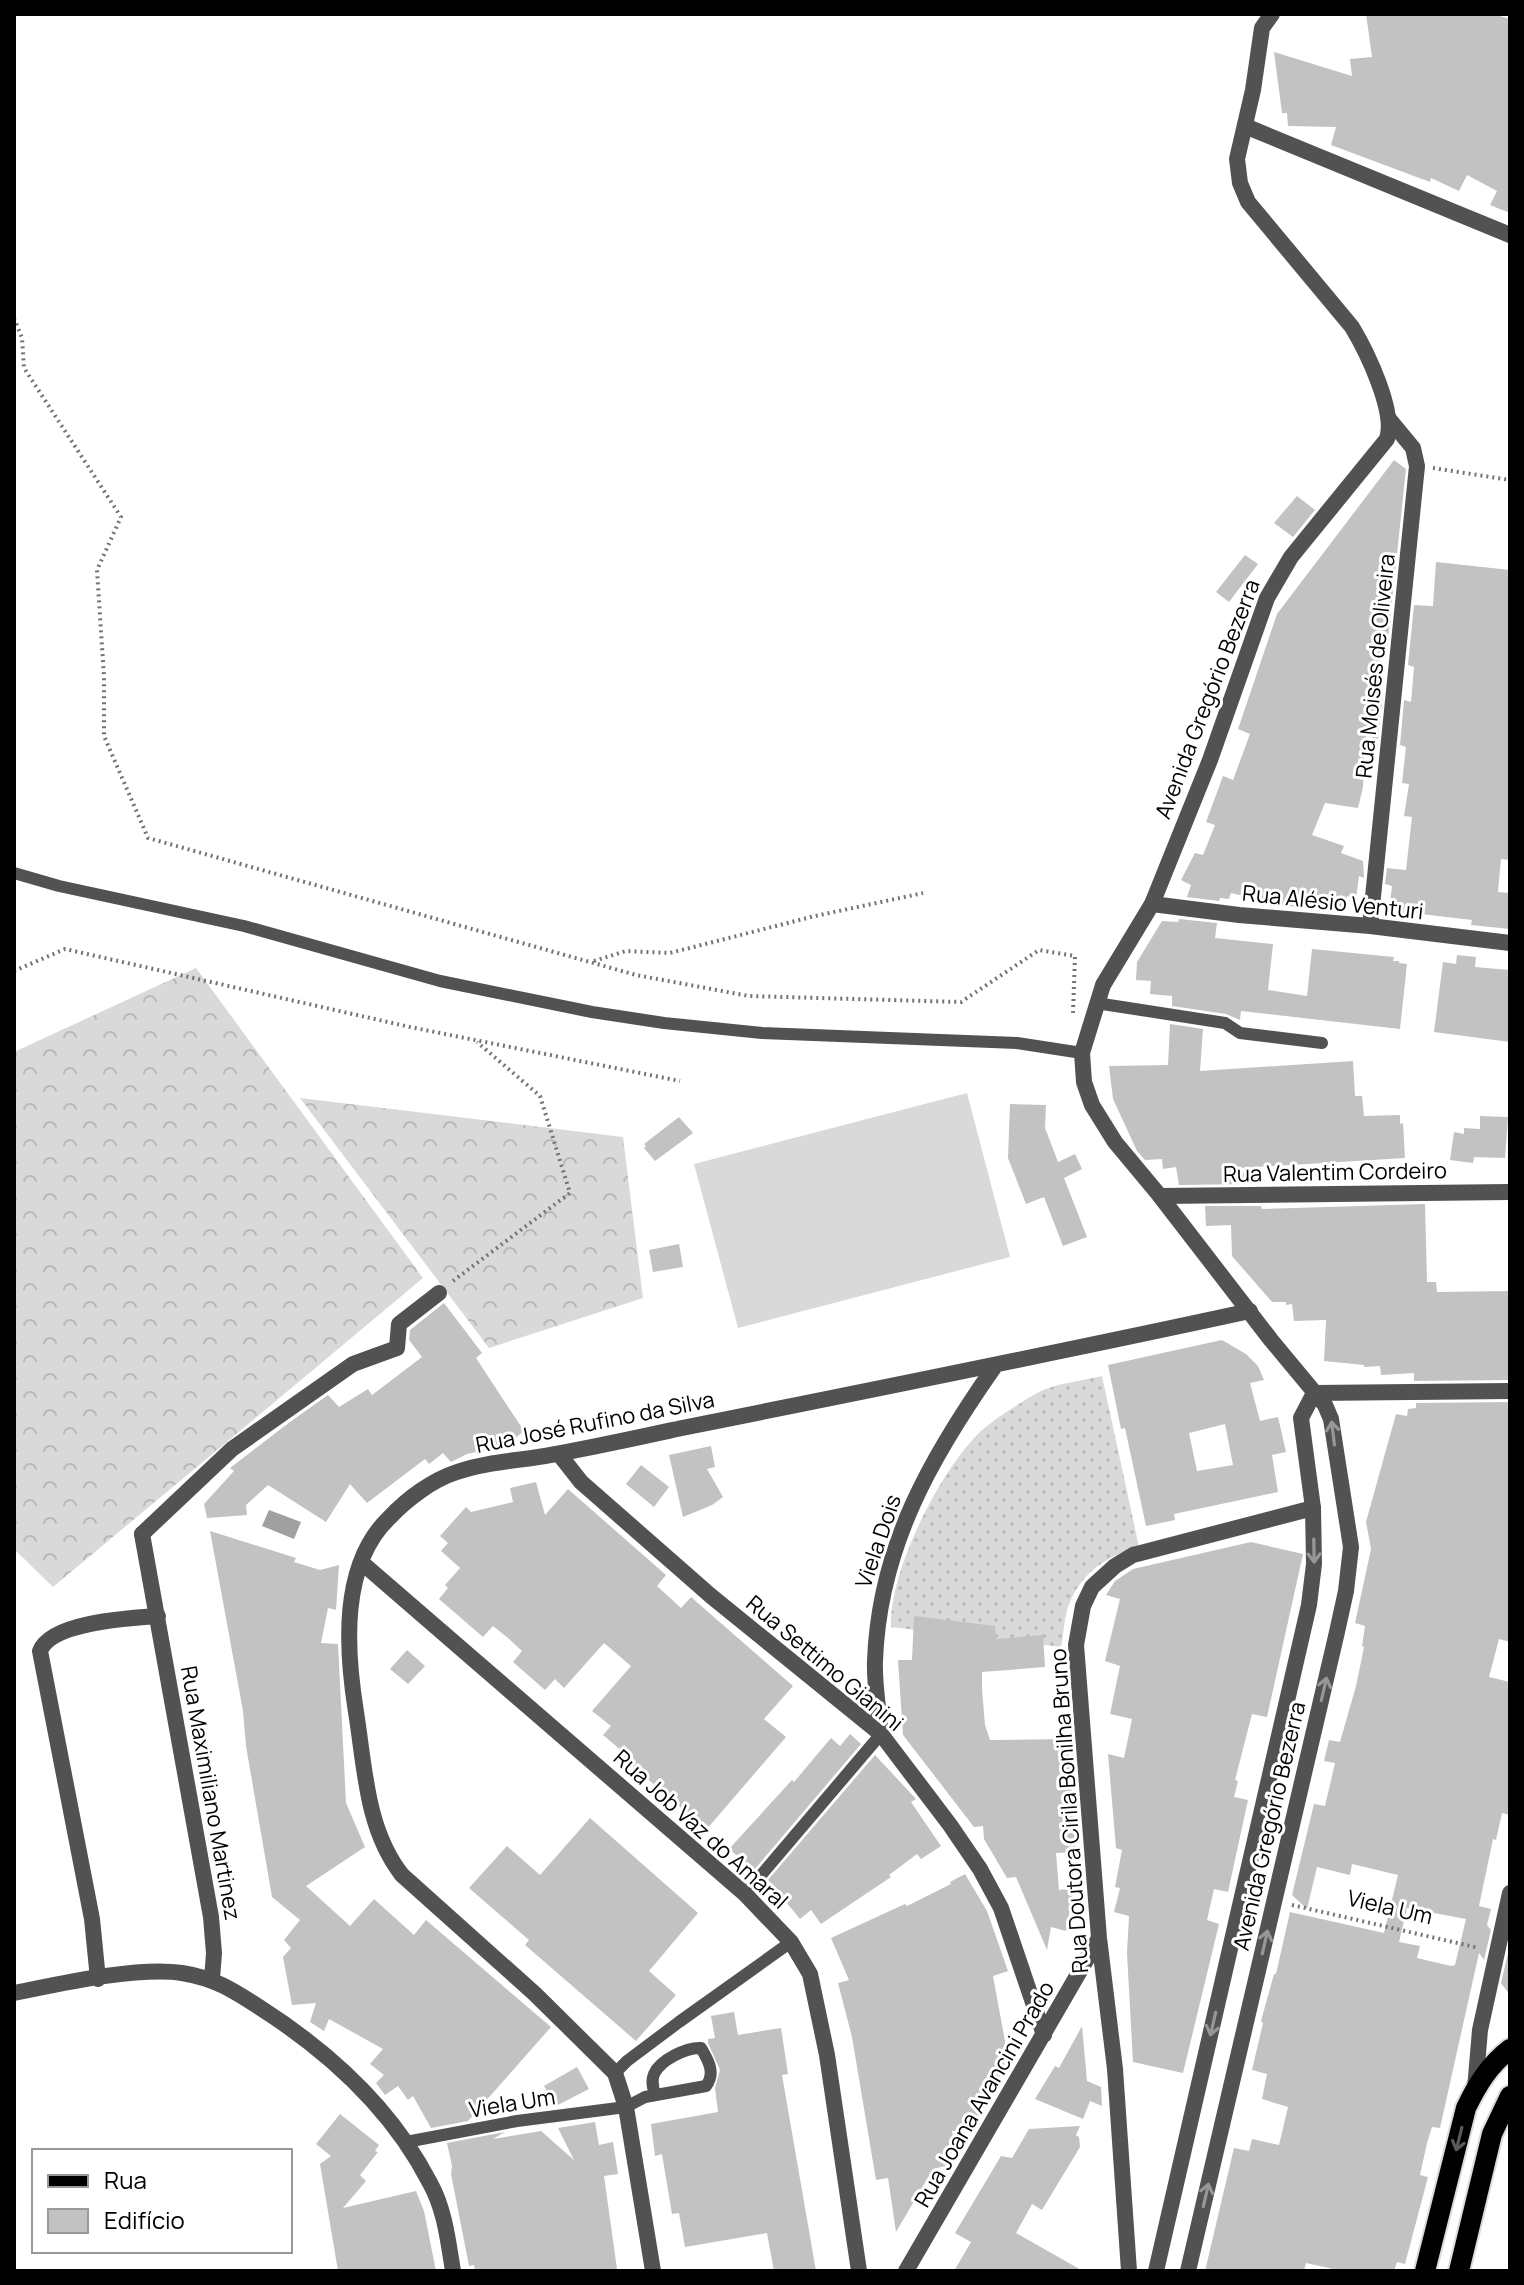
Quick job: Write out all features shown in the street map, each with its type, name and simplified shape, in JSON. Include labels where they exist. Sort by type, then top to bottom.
[{"type":"main road","points":[[1425,2271],[1466,2108],[1490,2067],[1510,2049]]},
{"type":"main road","points":[[1459,2271],[1492,2134],[1510,2096]]},
{"type":"street","points":[[1272,14],[1262,28],[1237,159],[1240,183],[1248,202],[1352,327],[1365,350],[1389,419],[1413,448],[1417,466]]},
{"type":"street","points":[[1245,126],[1510,235]]},
{"type":"street","name":"Avenida Gregório Bezerra","points":[[1188,2271],[1340,1618],[1351,1547],[1331,1419],[1325,1405],[1115,1142],[1092,1105],[1075,1052],[1103,985],[1152,904],[1210,760],[1267,598],[1291,557],[1387,439],[1389,419]]},
{"type":"street","name":"Rua Moisés de Oliveira","points":[[1370,926],[1417,466]]},
{"type":"street","name":"Rua Alésio Venturi","points":[[1152,904],[1510,943]]},
{"type":"street","name":"Rua Valentim Cordeiro","points":[[1160,1196],[1510,1192]]},
{"type":"street","name":"Rua Maximiliano Martinez","points":[[212,1979],[214,1953],[211,1917],[142,1534],[232,1449],[353,1364],[397,1348],[399,1324],[439,1293]]},
{"type":"street","name":"Rua José Rufino da Silva","points":[[653,2271],[626,2107],[615,2073],[535,1994],[402,1875],[383,1847],[373,1815],[354,1697],[351,1614],[361,1562],[377,1530],[430,1485],[452,1473],[482,1464],[559,1454],[1250,1311]]},
{"type":"street","name":"Viela Dois","points":[[881,1734],[874,1664],[879,1605],[892,1551],[925,1475],[958,1419],[995,1366]]},
{"type":"street","points":[[1314,1393],[1510,1391]]},
{"type":"street","name":"Avenida Gregório Bezerra","points":[[1156,2271],[1309,1605],[1314,1564],[1313,1508],[1301,1418],[1314,1393]]},
{"type":"street","name":"Rua Settimo Gianini","points":[[559,1454],[581,1482],[711,1596],[881,1734],[950,1825],[994,1895],[1044,2035]]},
{"type":"street","name":"Rua Doutora Cirila Bonilha Bruno","points":[[1129,2271],[1115,2069],[1099,1938],[1076,1645],[1083,1606],[1092,1587],[1115,1566],[1133,1555],[1313,1508]]},
{"type":"street","name":"Rua Job Vaz do Amaral","points":[[361,1562],[745,1894],[791,1942],[810,1974],[814,1990],[827,2055],[859,2271]]},
{"type":"street","points":[[98,1979],[92,1919],[40,1651],[52,1635],[85,1625],[158,1616]]},
{"type":"street","points":[[1475,2089],[1480,2030],[1510,1893]]},
{"type":"street","name":"Rua Joana Avancini Prado","points":[[906,2271],[1099,1938]]},
{"type":"street","points":[[14,1993],[162,1971],[212,1979],[288,2025],[315,2045],[363,2091],[406,2142],[436,2198],[445,2224],[453,2271]]},
{"type":"lane","points":[[14,873],[59,886],[244,926],[440,981],[592,1012],[762,1033],[1017,1043],[1075,1052]]},
{"type":"lane","points":[[1096,1003],[1225,1023],[1240,1033],[1322,1043]]},
{"type":"lane","points":[[745,1894],[881,1734]]},
{"type":"lane","points":[[615,2073],[679,2022],[791,1942]]},
{"type":"lane","name":"Viela Um","points":[[406,2142],[517,2121],[626,2107],[655,2095],[706,2086],[711,2075],[701,2048],[688,2049],[656,2069],[652,2081],[655,2095]]},
{"type":"path","points":[[14,318],[22,338],[24,368],[121,517],[97,570],[104,677],[104,736],[148,838],[636,975],[749,996],[961,1002],[1039,950],[1075,956],[1075,1052]]},
{"type":"path","points":[[1417,466],[1510,480]]},
{"type":"path","points":[[591,962],[626,951],[670,953],[815,916],[923,893]]},
{"type":"path","points":[[14,971],[65,949],[680,1081]]},
{"type":"path","points":[[439,1293],[570,1193],[540,1096],[475,1039]]},
{"type":"path","name":"Viela Um","points":[[1274,1901],[1496,1952]]},
{"type":"green space","points":[[196,968],[423,1278],[53,1587],[14,1549],[14,1052]]},
{"type":"green space","points":[[967,1093],[1010,1257],[738,1328],[694,1164]]},
{"type":"green space","points":[[300,1098],[623,1137],[643,1298],[489,1348]]},
{"type":"green space","points":[[1102,1376],[1139,1547],[1107,1560],[1082,1582],[1068,1607],[1061,1647],[891,1627],[898,1579],[907,1553],[932,1499],[962,1452],[989,1424],[1037,1393]]},
{"type":"shaded area","points":[[269,1510],[301,1522],[294,1539],[262,1526]]},
{"type":"building","points":[[1366,14],[1493,14],[1510,19],[1510,213],[1490,205],[1497,191],[1467,175],[1459,191],[1431,178],[1430,182],[1331,145],[1336,127],[1288,126],[1287,113],[1282,113],[1274,52],[1352,76],[1350,59],[1372,57]]},
{"type":"building","points":[[1394,460],[1406,469],[1386,658],[1382,656],[1370,688],[1383,693],[1378,739],[1366,736],[1363,787],[1358,808],[1325,803],[1312,835],[1344,846],[1341,853],[1363,861],[1364,878],[1359,876],[1356,898],[1347,896],[1345,911],[1264,904],[1265,901],[1231,893],[1229,899],[1220,898],[1219,901],[1187,897],[1191,885],[1181,880],[1195,853],[1203,855],[1215,825],[1206,822],[1223,776],[1233,780],[1250,734],[1238,729],[1277,614]]},
{"type":"building","points":[[1297,496],[1315,510],[1293,537],[1274,523]]},
{"type":"building","points":[[1245,555],[1258,564],[1229,602],[1216,592]]},
{"type":"building","points":[[1436,562],[1510,570],[1510,860],[1501,859],[1498,892],[1510,893],[1510,929],[1471,925],[1472,920],[1412,913],[1412,918],[1397,916],[1389,911],[1392,886],[1385,884],[1387,868],[1406,870],[1412,817],[1404,816],[1409,784],[1402,783],[1406,747],[1400,745],[1404,700],[1411,702],[1414,667],[1408,665],[1414,605],[1433,606]]},
{"type":"building","points":[[1179,919],[1217,923],[1215,938],[1273,944],[1268,990],[1307,996],[1312,949],[1394,957],[1393,961],[1407,964],[1400,1029],[1241,1011],[1240,1020],[1226,1014],[1172,1006],[1172,996],[1150,994],[1151,981],[1136,980],[1137,962],[1162,921],[1178,922]]},
{"type":"building","points":[[1457,955],[1476,957],[1475,967],[1510,970],[1510,1042],[1434,1032],[1443,962],[1456,964]]},
{"type":"building","points":[[1170,1024],[1203,1029],[1200,1071],[1353,1061],[1355,1096],[1362,1096],[1364,1116],[1400,1115],[1405,1158],[1241,1168],[1250,1184],[1179,1185],[1176,1167],[1163,1169],[1162,1159],[1145,1160],[1137,1151],[1113,1099],[1109,1066],[1168,1065]]},
{"type":"building","points":[[1010,1104],[1046,1105],[1045,1128],[1058,1162],[1075,1154],[1082,1169],[1064,1178],[1087,1237],[1063,1246],[1044,1197],[1026,1204],[1008,1158]]},
{"type":"building","points":[[1480,1116],[1508,1117],[1505,1158],[1474,1157],[1473,1163],[1450,1160],[1454,1132],[1464,1134],[1464,1128],[1480,1129]]},
{"type":"building","points":[[679,1117],[693,1133],[655,1161],[644,1144]]},
{"type":"building","points":[[1425,1204],[1427,1282],[1436,1282],[1437,1292],[1510,1291],[1510,1380],[1414,1381],[1414,1373],[1381,1375],[1380,1366],[1364,1367],[1324,1361],[1326,1320],[1294,1321],[1292,1304],[1272,1302],[1232,1256],[1231,1225],[1206,1226],[1205,1206],[1261,1206],[1262,1209]]},
{"type":"building","points":[[679,1244],[683,1267],[653,1272],[649,1250]]},
{"type":"building","points":[[444,1303],[482,1353],[476,1358],[524,1431],[505,1446],[467,1454],[451,1462],[443,1453],[429,1464],[425,1459],[367,1503],[350,1484],[326,1522],[268,1485],[246,1505],[247,1515],[207,1518],[204,1504],[234,1471],[230,1468],[290,1422],[328,1395],[339,1407],[368,1389],[372,1395],[422,1357],[409,1340],[410,1330]]},
{"type":"building","points":[[1222,1340],[1246,1354],[1258,1366],[1264,1380],[1250,1383],[1260,1421],[1278,1417],[1286,1452],[1272,1455],[1278,1492],[1174,1514],[1175,1520],[1146,1526],[1108,1365]],"holes":[[[1225,1424],[1233,1465],[1197,1471],[1189,1433]]]},
{"type":"building","points":[[1510,1402],[1510,1642],[1499,1639],[1489,1677],[1510,1682],[1510,1815],[1502,1813],[1496,1840],[1493,1839],[1479,1906],[1491,1909],[1487,1925],[1491,1930],[1484,1960],[1479,1953],[1440,2128],[1432,2127],[1427,2143],[1420,2175],[1428,2177],[1405,2264],[1397,2262],[1394,2271],[1342,2271],[1306,2263],[1304,2271],[1205,2271],[1234,2148],[1249,2151],[1252,2139],[1279,2145],[1288,2107],[1262,2099],[1267,2074],[1252,2070],[1261,2021],[1276,1974],[1290,1912],[1384,1933],[1398,1875],[1352,1864],[1350,1875],[1317,1867],[1307,1909],[1292,1895],[1314,1804],[1325,1806],[1335,1763],[1324,1761],[1329,1740],[1340,1742],[1364,1647],[1365,1626],[1355,1623],[1371,1549],[1366,1522],[1396,1414],[1407,1416],[1408,1409],[1416,1408],[1416,1403]],"holes":[[[1407,1908],[1466,1919],[1455,1965],[1417,1958],[1420,1946],[1399,1942]]]},
{"type":"building","points":[[711,1446],[715,1467],[707,1469],[723,1497],[683,1517],[669,1455]]},
{"type":"building","points":[[641,1465],[669,1487],[654,1507],[626,1484]]},
{"type":"building","points":[[536,1482],[545,1515],[568,1489],[666,1575],[657,1586],[681,1608],[691,1597],[793,1686],[764,1719],[786,1737],[706,1830],[619,1754],[622,1751],[603,1735],[611,1726],[592,1711],[631,1666],[604,1643],[564,1688],[555,1679],[545,1690],[513,1662],[522,1651],[508,1638],[493,1626],[483,1637],[439,1599],[448,1588],[445,1585],[460,1568],[441,1551],[448,1543],[440,1536],[466,1507],[471,1512],[513,1502],[510,1488]]},
{"type":"building","points":[[210,1531],[296,1558],[294,1562],[320,1570],[339,1565],[336,1610],[328,1608],[321,1643],[338,1644],[346,1803],[365,1847],[306,1886],[350,1926],[374,1899],[414,1935],[426,1920],[551,2027],[468,2121],[431,2128],[413,2096],[408,2100],[398,2086],[385,2095],[376,2083],[384,2075],[370,2064],[383,2049],[329,2019],[324,2031],[310,2022],[316,2003],[292,2005],[283,1957],[291,1948],[284,1940],[300,1920],[272,1897],[246,1746],[243,1711]]},
{"type":"building","points":[[1251,1542],[1303,1554],[1267,1717],[1252,1714],[1235,1780],[1238,1781],[1234,1797],[1248,1800],[1228,1892],[1214,1889],[1207,1920],[1219,1924],[1183,2073],[1133,2062],[1127,1953],[1129,1916],[1114,1912],[1120,1888],[1115,1887],[1122,1850],[1116,1848],[1108,1754],[1124,1758],[1132,1719],[1110,1714],[1120,1666],[1105,1661],[1120,1599],[1106,1595],[1115,1581],[1133,1569]]},
{"type":"building","points":[[914,1616],[995,1626],[996,1639],[1043,1635],[1045,1667],[982,1672],[982,1689],[985,1725],[990,1740],[1068,1739],[1076,1852],[1056,1853],[1059,1890],[1074,1888],[1066,1931],[1051,1927],[1047,1950],[1016,1877],[1007,1878],[984,1839],[983,1826],[974,1827],[903,1735],[898,1660],[912,1660]]},
{"type":"building","points":[[407,1650],[425,1666],[408,1684],[390,1669]]},
{"type":"building","points":[[850,1734],[861,1744],[754,1870],[729,1849],[792,1780],[794,1782],[831,1738],[840,1746]]},
{"type":"building","points":[[875,1755],[916,1799],[911,1802],[941,1846],[921,1859],[917,1854],[889,1875],[891,1877],[821,1924],[811,1910],[800,1919],[768,1880]]},
{"type":"building","points":[[590,1818],[698,1913],[649,1971],[676,1995],[636,2041],[525,1945],[529,1940],[469,1888],[507,1846],[540,1875]]},
{"type":"building","points":[[965,1874],[987,1911],[1008,1971],[993,1976],[1005,2041],[1004,2069],[970,2131],[952,2131],[956,2152],[947,2153],[949,2165],[933,2169],[896,2232],[888,2178],[876,2180],[852,2037],[838,1983],[849,1980],[831,1938],[905,1904],[907,1906]]},
{"type":"building","points":[[1508,1953],[1510,1956],[1510,1995],[1501,1983]]},
{"type":"building","points":[[734,2012],[738,2035],[781,2028],[788,2074],[782,2075],[816,2271],[774,2271],[767,2233],[685,2247],[679,2213],[672,2214],[662,2154],[655,2156],[651,2124],[718,2112],[715,2088],[720,2070],[708,2043],[708,2039],[715,2038],[711,2016]]},
{"type":"building","points":[[1082,2026],[1087,2081],[1101,2087],[1102,2106],[1090,2101],[1083,2119],[1035,2099],[1055,2066],[1059,2068]]},
{"type":"building","points":[[577,2067],[589,2089],[556,2106],[544,2086]]},
{"type":"building","points":[[511,2104],[519,2112],[489,2117]]},
{"type":"building","points":[[340,2114],[379,2145],[375,2151],[378,2152],[360,2175],[366,2181],[343,2208],[416,2191],[424,2211],[436,2271],[338,2271],[320,2164],[331,2156],[316,2144]]},
{"type":"building","points":[[595,2122],[599,2145],[613,2142],[618,2174],[604,2176],[617,2269],[475,2271],[474,2265],[469,2266],[447,2143],[505,2132],[493,2139],[541,2131],[574,2160],[558,2128]]},
{"type":"building","points":[[1080,2126],[1076,2135],[1080,2147],[1042,2210],[1032,2204],[1016,2233],[1083,2271],[954,2271],[971,2242],[955,2233],[1001,2156],[1012,2158],[1029,2129]]}]
